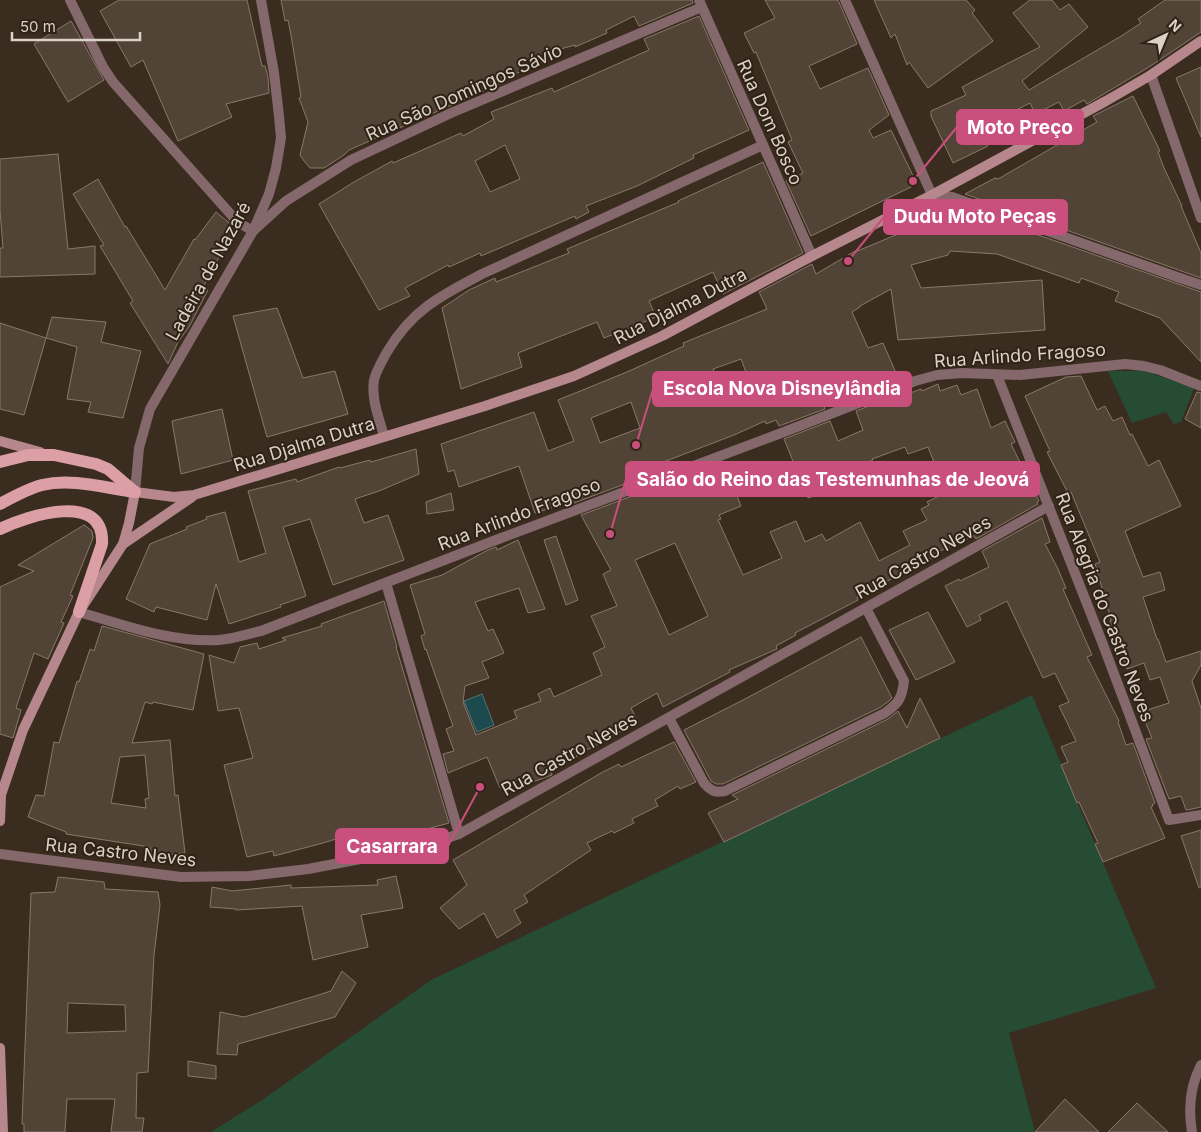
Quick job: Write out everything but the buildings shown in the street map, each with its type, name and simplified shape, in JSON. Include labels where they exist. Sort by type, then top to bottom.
[{"type":"main road","name":"Rua Djalma Dutra","points":[[134,492],[174,497],[194,495],[485,406],[574,376],[662,336],[932,195],[1106,101],[1151,75],[1201,41]]},
{"type":"main road","points":[[0,441],[96,464],[108,469],[134,492]]},
{"type":"main road","points":[[0,462],[28,455],[54,455]]},
{"type":"main road","points":[[0,504],[43,485],[63,483],[83,484],[134,492]]},
{"type":"main road","points":[[79,612],[123,544],[129,523],[134,492]]},
{"type":"main road","points":[[123,544],[194,495]]},
{"type":"main road","points":[[0,529],[32,516],[65,511],[79,512],[90,517],[98,524],[103,533],[102,544],[79,612],[23,730],[1,795],[0,821]]},
{"type":"main road","points":[[0,1048],[4,1132]]},
{"type":"street","points":[[70,0],[103,67],[113,82],[234,218],[253,231]]},
{"type":"street","name":"Ladeira de Nazaré","points":[[134,492],[139,448],[150,409],[253,231],[276,168],[280,138],[274,73],[261,0]]},
{"type":"street","points":[[845,0],[932,195],[952,197],[1201,285]]},
{"type":"street","name":"Rua São Domingos Sávio","points":[[253,231],[286,201],[359,156],[450,113],[701,4]]},
{"type":"street","name":"Rua Dom Bosco","points":[[701,4],[812,256]]},
{"type":"street","points":[[1151,75],[1201,218]]},
{"type":"street","points":[[384,436],[374,398],[374,379],[395,339],[419,312],[443,294],[482,274],[763,145]]},
{"type":"street","name":"Rua Arlindo Fragoso","points":[[79,612],[157,635],[182,639],[219,640],[261,631],[915,381],[937,375],[962,373],[1027,374],[1125,364],[1160,370],[1201,386]]},
{"type":"street","name":"Rua Alegria do Castro Neves","points":[[997,375],[1169,820],[1201,815]]},
{"type":"street","name":"Rua Castro Neves","points":[[0,854],[181,877],[249,876],[308,869],[433,843],[459,834],[1049,506]]},
{"type":"street","points":[[386,583],[459,834]]},
{"type":"street","points":[[669,718],[704,784],[710,790],[717,793],[725,791],[885,713],[895,706],[903,695],[904,681],[866,608]]},
{"type":"street","points":[[1192,1132],[1190,1100],[1194,1078],[1201,1065]]},
{"type":"green space","points":[[1108,371],[1145,371],[1194,388],[1181,422],[1174,424],[1166,412],[1132,423]]},
{"type":"green space","points":[[1032,695],[1156,988],[1009,1033],[1035,1132],[211,1132],[265,1098],[431,980]]},
{"type":"water","points":[[482,694],[494,725],[477,732],[464,701]]},
{"type":"place","name":"Moto Preço","points":[[913,181]]},
{"type":"place","name":"Dudu Moto Peças","points":[[848,261]]},
{"type":"place","name":"Escola Nova Disneylândia","points":[[636,445]]},
{"type":"place","name":"Salão do Reino das Testemunhas de Jeová","points":[[610,534]]},
{"type":"place","name":"Casarrara","points":[[480,787]]}]
